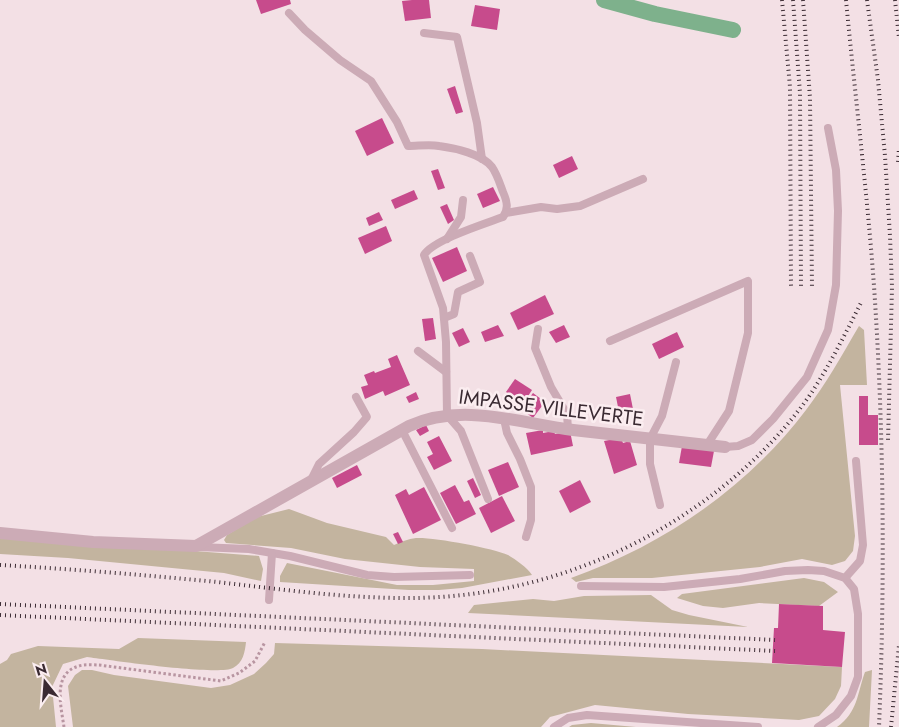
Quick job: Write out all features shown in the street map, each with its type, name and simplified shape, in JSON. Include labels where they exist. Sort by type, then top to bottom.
[{"type":"street","name":"IMPASSE VILLEVERTE","points":[[196,546],[402,430],[424,420],[447,415],[476,414],[568,429],[725,447]]},
{"type":"street","points":[[0,533],[93,542],[196,546]]},
{"type":"lane","points":[[289,13],[305,30],[340,60],[371,81],[397,122],[408,146],[438,146],[482,159],[492,168],[508,205],[506,213],[502,217],[447,239],[427,250],[424,255],[443,308],[447,415],[461,431],[488,499]]},
{"type":"lane","points":[[424,33],[457,37],[477,123],[482,159]]},
{"type":"lane","points":[[725,447],[738,446],[752,440],[773,419],[807,377],[828,330],[836,285],[838,211],[836,170],[828,128]]},
{"type":"lane","points":[[506,213],[541,207],[557,209],[580,206],[643,179]]},
{"type":"lane","points":[[447,239],[461,217],[463,200]]},
{"type":"lane","points":[[444,318],[454,314],[458,292],[480,282],[470,256]]},
{"type":"lane","points":[[610,341],[748,281],[748,333],[729,411],[707,445]]},
{"type":"lane","points":[[538,328],[535,348],[550,387],[567,414],[568,429]]},
{"type":"lane","points":[[418,351],[446,372]]},
{"type":"lane","points":[[660,505],[650,464],[650,438],[662,416],[676,362]]},
{"type":"lane","points":[[310,482],[319,464],[354,432],[366,417],[356,397]]},
{"type":"lane","points":[[504,419],[507,433],[520,458],[531,487],[531,520],[526,537]]},
{"type":"lane","points":[[402,430],[452,528]]},
{"type":"lane","points":[[845,578],[860,561],[862,545],[856,461]]},
{"type":"lane","points":[[196,546],[249,549],[368,575],[394,577],[470,576]]},
{"type":"lane","points":[[270,600],[272,553]]},
{"type":"lane","points":[[581,586],[664,587],[740,579],[785,571],[808,570],[824,571],[845,578],[854,589],[858,614],[858,677],[851,696],[836,715],[818,727]]},
{"type":"lane","points":[[554,727],[568,718],[587,715],[758,727]]},
{"type":"path","points":[[64,727],[61,704],[63,676],[81,665],[99,664],[221,681],[239,673],[255,661],[265,642]]},
{"type":"shaded area","points":[[859,326],[864,330],[867,385],[840,385],[855,536],[853,551],[845,561],[832,565],[802,559],[760,567],[652,578],[593,578],[576,582],[571,578],[605,565],[638,549],[670,531],[730,489],[757,465],[806,410],[827,380]]},
{"type":"shaded area","points":[[289,509],[327,523],[386,537],[394,545],[410,539],[424,538],[490,549],[508,555],[518,561],[532,575],[462,588],[439,590],[409,590],[280,582],[280,576],[287,563],[397,585],[433,585],[474,581],[474,569],[420,567],[345,559],[291,548],[226,543],[224,540],[227,535],[257,517]]},
{"type":"shaded area","points":[[0,536],[259,556],[263,569],[261,581],[224,573],[68,558],[0,554]]},
{"type":"shaded area","points":[[804,578],[824,582],[838,592],[819,606],[759,603],[723,608],[703,606],[677,598],[682,594]]},
{"type":"shaded area","points":[[651,595],[672,610],[748,627],[468,613],[474,605],[533,599],[554,601],[584,596]]},
{"type":"shaded area","points":[[138,638],[246,642],[244,653],[239,663],[233,668],[223,670],[163,667],[87,657],[63,664],[52,687],[56,727],[0,727],[0,664],[7,660],[11,654],[38,646],[119,649]]},
{"type":"shaded area","points":[[275,643],[482,649],[842,667],[841,686],[835,699],[819,716],[799,720],[688,714],[595,705],[550,717],[541,727],[73,727],[68,686],[75,675],[82,670],[211,688],[230,685],[254,674],[274,654]]},
{"type":"shaded area","points":[[872,670],[869,727],[837,727],[853,709],[865,672]]},
{"type":"shaded area","points":[[591,723],[636,727],[569,727]]},
{"type":"building","points":[[256,0],[290,0],[291,4],[261,14]]},
{"type":"building","points":[[429,0],[431,18],[405,21],[402,1]]},
{"type":"building","points":[[475,5],[500,9],[497,30],[471,26]]},
{"type":"building","points":[[455,86],[463,112],[456,114],[447,89]]},
{"type":"building","points":[[382,118],[394,143],[367,156],[355,131]]},
{"type":"building","points":[[572,156],[578,169],[559,178],[553,165]]},
{"type":"building","points":[[438,169],[445,188],[438,190],[431,171]]},
{"type":"building","points":[[493,187],[500,201],[483,208],[477,194]]},
{"type":"building","points":[[414,190],[418,199],[395,209],[391,200]]},
{"type":"building","points":[[447,204],[454,220],[448,224],[440,207]]},
{"type":"building","points":[[379,212],[383,220],[369,226],[366,218]]},
{"type":"building","points":[[386,226],[392,241],[365,254],[358,238]]},
{"type":"building","points":[[457,247],[467,271],[443,282],[432,258]]},
{"type":"building","points":[[545,295],[554,314],[518,330],[510,313]]},
{"type":"building","points":[[433,318],[436,339],[425,341],[422,319]]},
{"type":"building","points":[[498,325],[504,336],[485,342],[481,332]]},
{"type":"building","points":[[564,325],[570,337],[556,343],[549,332]]},
{"type":"building","points":[[463,328],[470,342],[459,347],[452,333]]},
{"type":"building","points":[[677,332],[684,347],[659,359],[652,344]]},
{"type":"building","points":[[397,355],[410,385],[385,396],[383,391],[365,399],[361,387],[368,385],[364,375],[391,367],[388,359]]},
{"type":"building","points":[[515,379],[532,390],[523,404],[506,392]]},
{"type":"building","points":[[416,392],[419,399],[409,403],[406,397]]},
{"type":"building","points":[[533,393],[545,402],[533,418],[521,409]]},
{"type":"building","points":[[630,394],[633,409],[619,412],[616,397]]},
{"type":"building","points":[[859,396],[868,396],[868,415],[878,415],[878,445],[859,445]]},
{"type":"building","points":[[426,425],[429,431],[420,436],[416,430]]},
{"type":"building","points":[[543,430],[543,433],[554,431],[555,434],[570,431],[573,446],[531,455],[526,433]]},
{"type":"building","points":[[439,436],[452,461],[434,470],[427,457],[433,454],[427,442]]},
{"type":"building","points":[[621,438],[623,443],[630,441],[637,465],[614,474],[604,441]]},
{"type":"building","points":[[682,446],[714,451],[711,467],[679,463]]},
{"type":"building","points":[[508,462],[519,487],[499,496],[488,470]]},
{"type":"building","points":[[357,465],[362,475],[337,488],[332,478]]},
{"type":"building","points":[[473,478],[481,495],[475,498],[467,481]]},
{"type":"building","points":[[580,480],[591,502],[570,513],[559,491]]},
{"type":"building","points":[[455,485],[464,502],[469,500],[476,514],[456,524],[440,493]]},
{"type":"building","points":[[424,487],[441,520],[413,534],[395,495],[406,489],[409,495]]},
{"type":"building","points":[[502,496],[515,521],[491,533],[479,508]]},
{"type":"building","points":[[398,532],[403,542],[398,544],[393,534]]},
{"type":"building","points":[[779,604],[823,606],[823,630],[845,632],[842,667],[772,663],[774,628],[778,628]]},
{"type":"waterway","points":[[604,0],[655,14],[733,30]]},
{"type":"railway","points":[[782,0],[790,87],[791,289]]},
{"type":"railway","points":[[793,0],[800,93],[801,289]]},
{"type":"railway","points":[[803,0],[810,98],[812,289]]},
{"type":"railway","points":[[846,0],[871,250],[880,396],[883,562],[879,727]]},
{"type":"railway","points":[[867,0],[878,80],[890,236],[892,287],[888,441]]},
{"type":"railway","points":[[895,0],[899,38]]},
{"type":"railway","points":[[898,162],[899,148]]},
{"type":"railway","points":[[0,565],[217,582],[310,593],[381,598],[442,597],[479,593],[553,576],[588,564],[656,532],[706,500],[756,458],[786,426],[812,392],[832,359],[862,301]]},
{"type":"railway","points":[[0,604],[775,640]]},
{"type":"railway","points":[[0,615],[775,651]]},
{"type":"railway","points":[[891,727],[899,645]]}]
